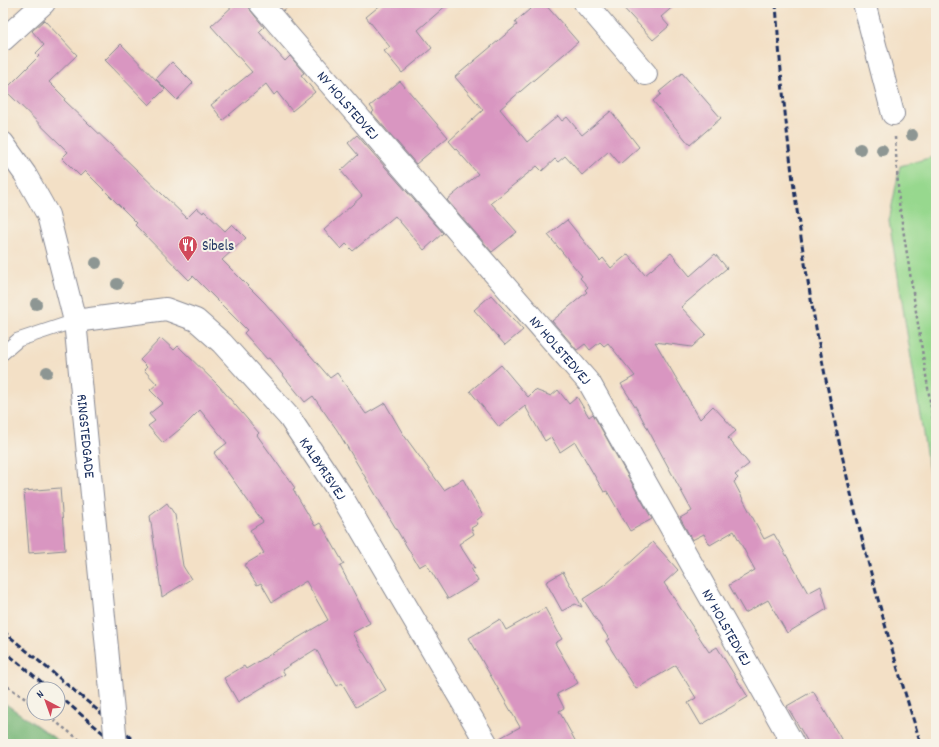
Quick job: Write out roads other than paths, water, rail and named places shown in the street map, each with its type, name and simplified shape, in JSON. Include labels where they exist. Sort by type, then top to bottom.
[{"type":"street","points":[[3,40],[44,3]]},
{"type":"street","name":"NY HOLSTEDVEJ","points":[[260,3],[590,384],[793,744]]},
{"type":"street","points":[[585,3],[646,74]]},
{"type":"street","points":[[864,3],[893,114]]},
{"type":"street","name":"RINGSTEDGADE","points":[[3,143],[25,174],[48,215],[75,321],[116,744]]},
{"type":"street","name":"KALBYRISVEJ","points":[[75,321],[166,309],[196,320],[222,343],[289,417],[342,495],[487,744]]},
{"type":"lane","points":[[3,354],[18,340],[75,321]]},
{"type":"railway","points":[[776,3],[783,97],[794,190],[808,284],[826,378],[868,563],[921,744]]},
{"type":"railway","points":[[3,631],[138,744]]},
{"type":"railway","points":[[3,650],[40,681]]},
{"type":"railway","points":[[66,702],[116,744]]},
{"type":"place","name":"Sibels","points":[[188,262]]}]
